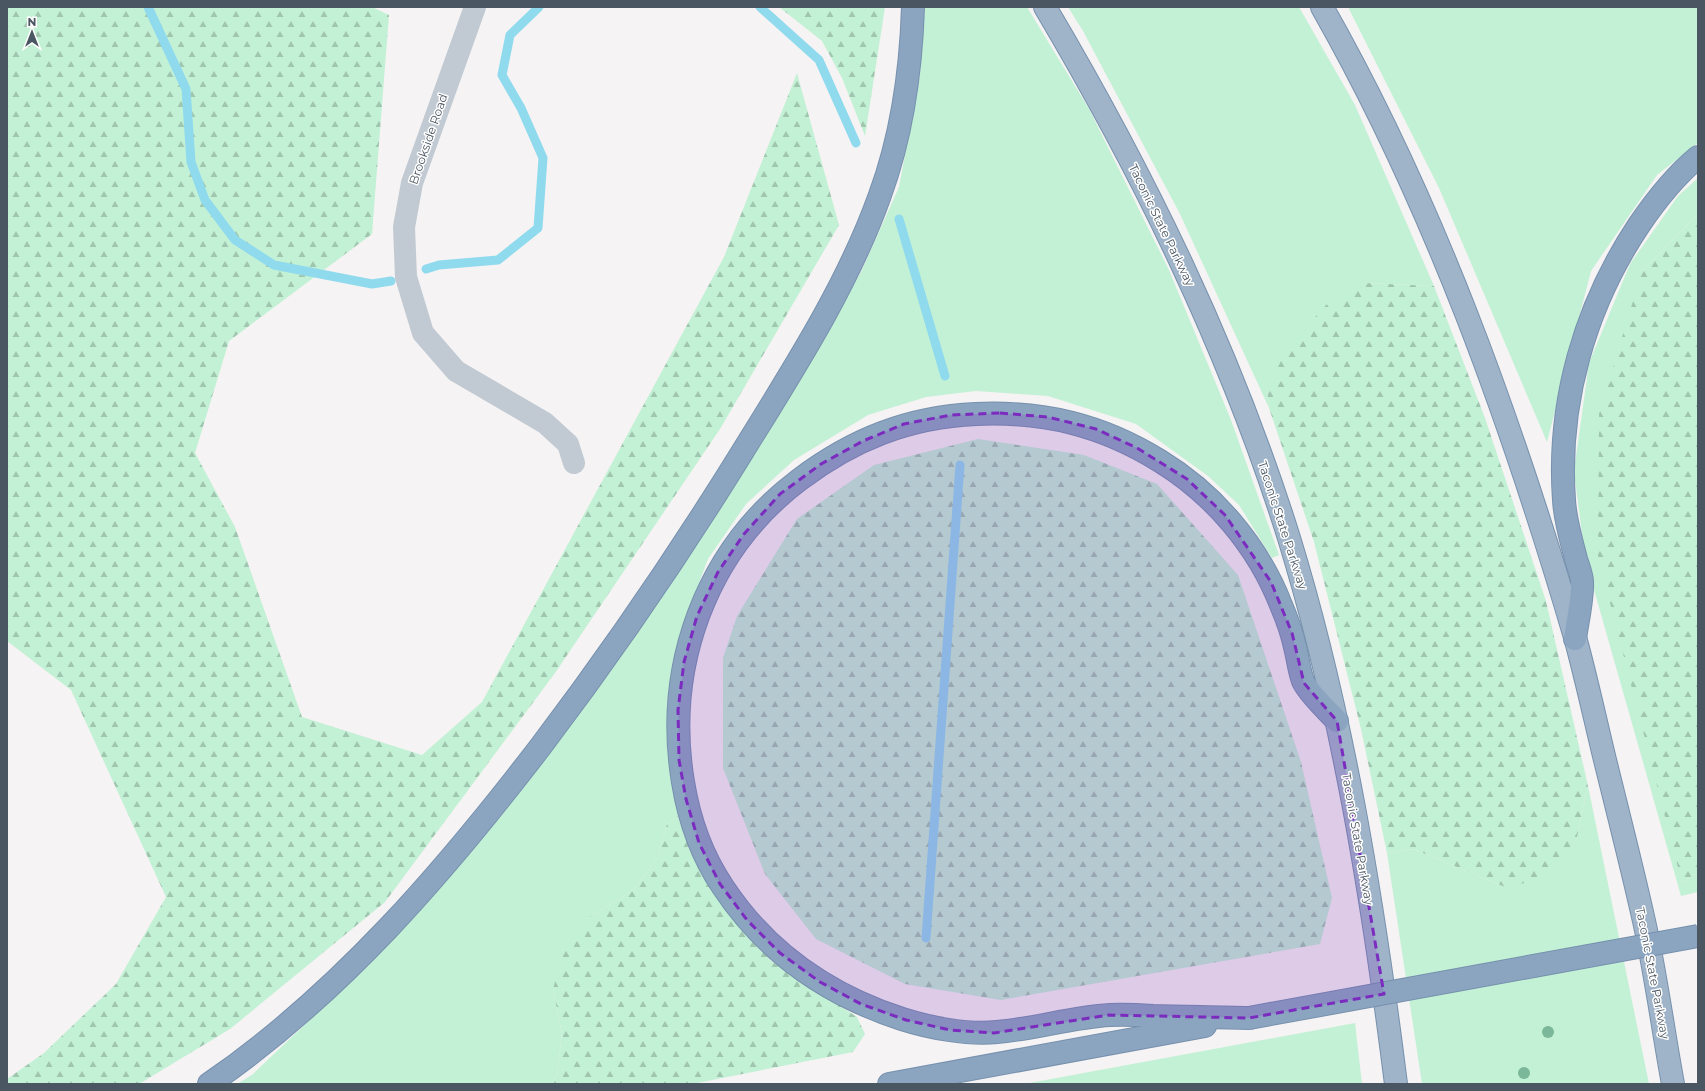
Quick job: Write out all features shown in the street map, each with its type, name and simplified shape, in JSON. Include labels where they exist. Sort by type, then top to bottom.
[{"type":"highway","points":[[209,1084],[264,1044],[310,1004],[400,916],[444,867],[503,796],[558,723],[640,609],[695,528],[775,399],[810,339],[837,291],[868,228],[888,173],[900,125],[910,61],[913,7]]},
{"type":"highway","name":"Taconic State Parkway","points":[[1044,7],[1077,62],[1128,154],[1174,246],[1217,344],[1255,439],[1288,538],[1317,638],[1337,721],[1378,947],[1396,1084]]},
{"type":"highway","name":"Taconic State Parkway","points":[[1322,7],[1386,128],[1428,219],[1469,321],[1517,454],[1575,639],[1644,923],[1673,1084]]},
{"type":"highway","points":[[1575,639],[1582,582],[1567,527],[1563,474],[1566,422],[1574,372],[1592,317],[1609,275],[1655,201],[1688,165],[1698,157]]},
{"type":"highway","points":[[1249,1018],[1109,1014],[994,1033],[950,1030],[906,1020],[861,1004],[820,982],[786,957],[747,920],[720,884],[699,843],[686,800],[679,760],[678,710],[684,662],[697,616],[718,572],[744,534],[780,494],[821,464],[863,441],[904,424],[951,415],[1000,413],[1048,417],[1096,429],[1137,448],[1187,479],[1225,515],[1241,534],[1271,582],[1292,633],[1304,683],[1337,721]]},
{"type":"highway","points":[[889,1084],[1698,936]]},
{"type":"street","name":"Brookside Road","points":[[475,7],[412,183],[404,227],[406,277],[423,333],[456,371],[545,423],[568,444],[574,463]]},
{"type":"highlighted area","points":[[1000,413],[1048,417],[1096,429],[1137,448],[1187,479],[1225,515],[1271,582],[1292,633],[1304,683],[1337,721],[1384,994],[1249,1018],[1109,1015],[994,1033],[950,1030],[906,1020],[861,1004],[820,982],[780,953],[747,920],[720,884],[699,843],[686,799],[679,760],[678,710],[684,662],[697,616],[718,572],[744,534],[780,494],[821,464],[863,441],[904,424],[951,415]]},
{"type":"green space","points":[[7,7],[372,7],[389,15],[372,234],[229,341],[195,453],[235,527],[302,717],[422,755],[482,702],[724,257],[797,73],[839,225],[720,429],[555,673],[385,902],[230,1029],[139,1084],[7,1084],[7,1079],[44,1053],[116,984],[166,897],[71,690],[7,641]]},
{"type":"green space","points":[[779,7],[885,7],[865,136],[842,78],[822,41]]},
{"type":"green space","points":[[923,7],[1027,7],[1089,109],[1169,270],[1231,420],[1279,555],[1272,558],[1239,505],[1208,476],[1136,424],[1048,396],[976,391],[926,397],[868,415],[794,460],[746,504],[708,559],[680,633],[667,710],[672,781],[678,816],[667,824],[658,856],[634,890],[588,918],[553,990],[562,1034],[557,1076],[550,1084],[237,1084],[252,1075],[356,976],[502,815],[618,658],[693,547],[794,391],[861,272],[899,187],[920,76]]},
{"type":"green space","points":[[1068,7],[1299,7],[1355,105],[1434,286],[1365,283],[1267,392],[1269,408],[1180,214],[1083,31]]},
{"type":"green space","points":[[1348,7],[1698,7],[1698,143],[1657,175],[1591,271],[1547,442],[1439,188]]},
{"type":"green space","points":[[1698,178],[1698,214],[1642,271],[1682,883],[1698,872],[1698,892],[1681,896],[1585,558],[1574,471],[1589,363],[1630,264],[1678,196]]},
{"type":"green space","points":[[1698,214],[1698,872],[1682,883],[1598,556],[1599,414],[1642,271]]},
{"type":"green space","points":[[1365,283],[1434,286],[1485,418],[1546,601],[1588,786],[1576,842],[1544,879],[1505,887],[1413,849],[1387,853],[1361,729],[1314,542],[1269,408],[1267,392],[1286,349],[1327,304]]},
{"type":"green space","points":[[978,439],[1084,455],[1157,484],[1238,575],[1301,762],[1332,898],[1320,944],[1001,1000],[905,984],[816,939],[765,874],[723,768],[723,658],[737,616],[797,519],[874,465]]},
{"type":"green space","points":[[1588,786],[1649,1084],[1422,1084],[1387,853],[1413,849],[1505,887],[1576,842]]},
{"type":"green space","points":[[678,816],[714,891],[771,961],[857,1017],[865,1034],[853,1052],[692,1084],[550,1084],[557,1076],[562,1034],[553,990],[562,952],[588,918],[634,890],[658,856],[667,824]]},
{"type":"green space","points":[[1355,1023],[1362,1084],[1024,1084]]},
{"type":"waterway","points":[[148,7],[186,89],[191,162],[205,200],[235,240],[274,265],[372,284],[391,281]]},
{"type":"waterway","points":[[426,269],[439,265],[498,260],[538,228],[543,158],[521,108],[502,75],[510,35],[539,7]]},
{"type":"waterway","points":[[760,7],[819,60],[856,143]]},
{"type":"waterway","points":[[899,219],[945,376]]},
{"type":"waterway","points":[[926,938],[960,465]]}]
